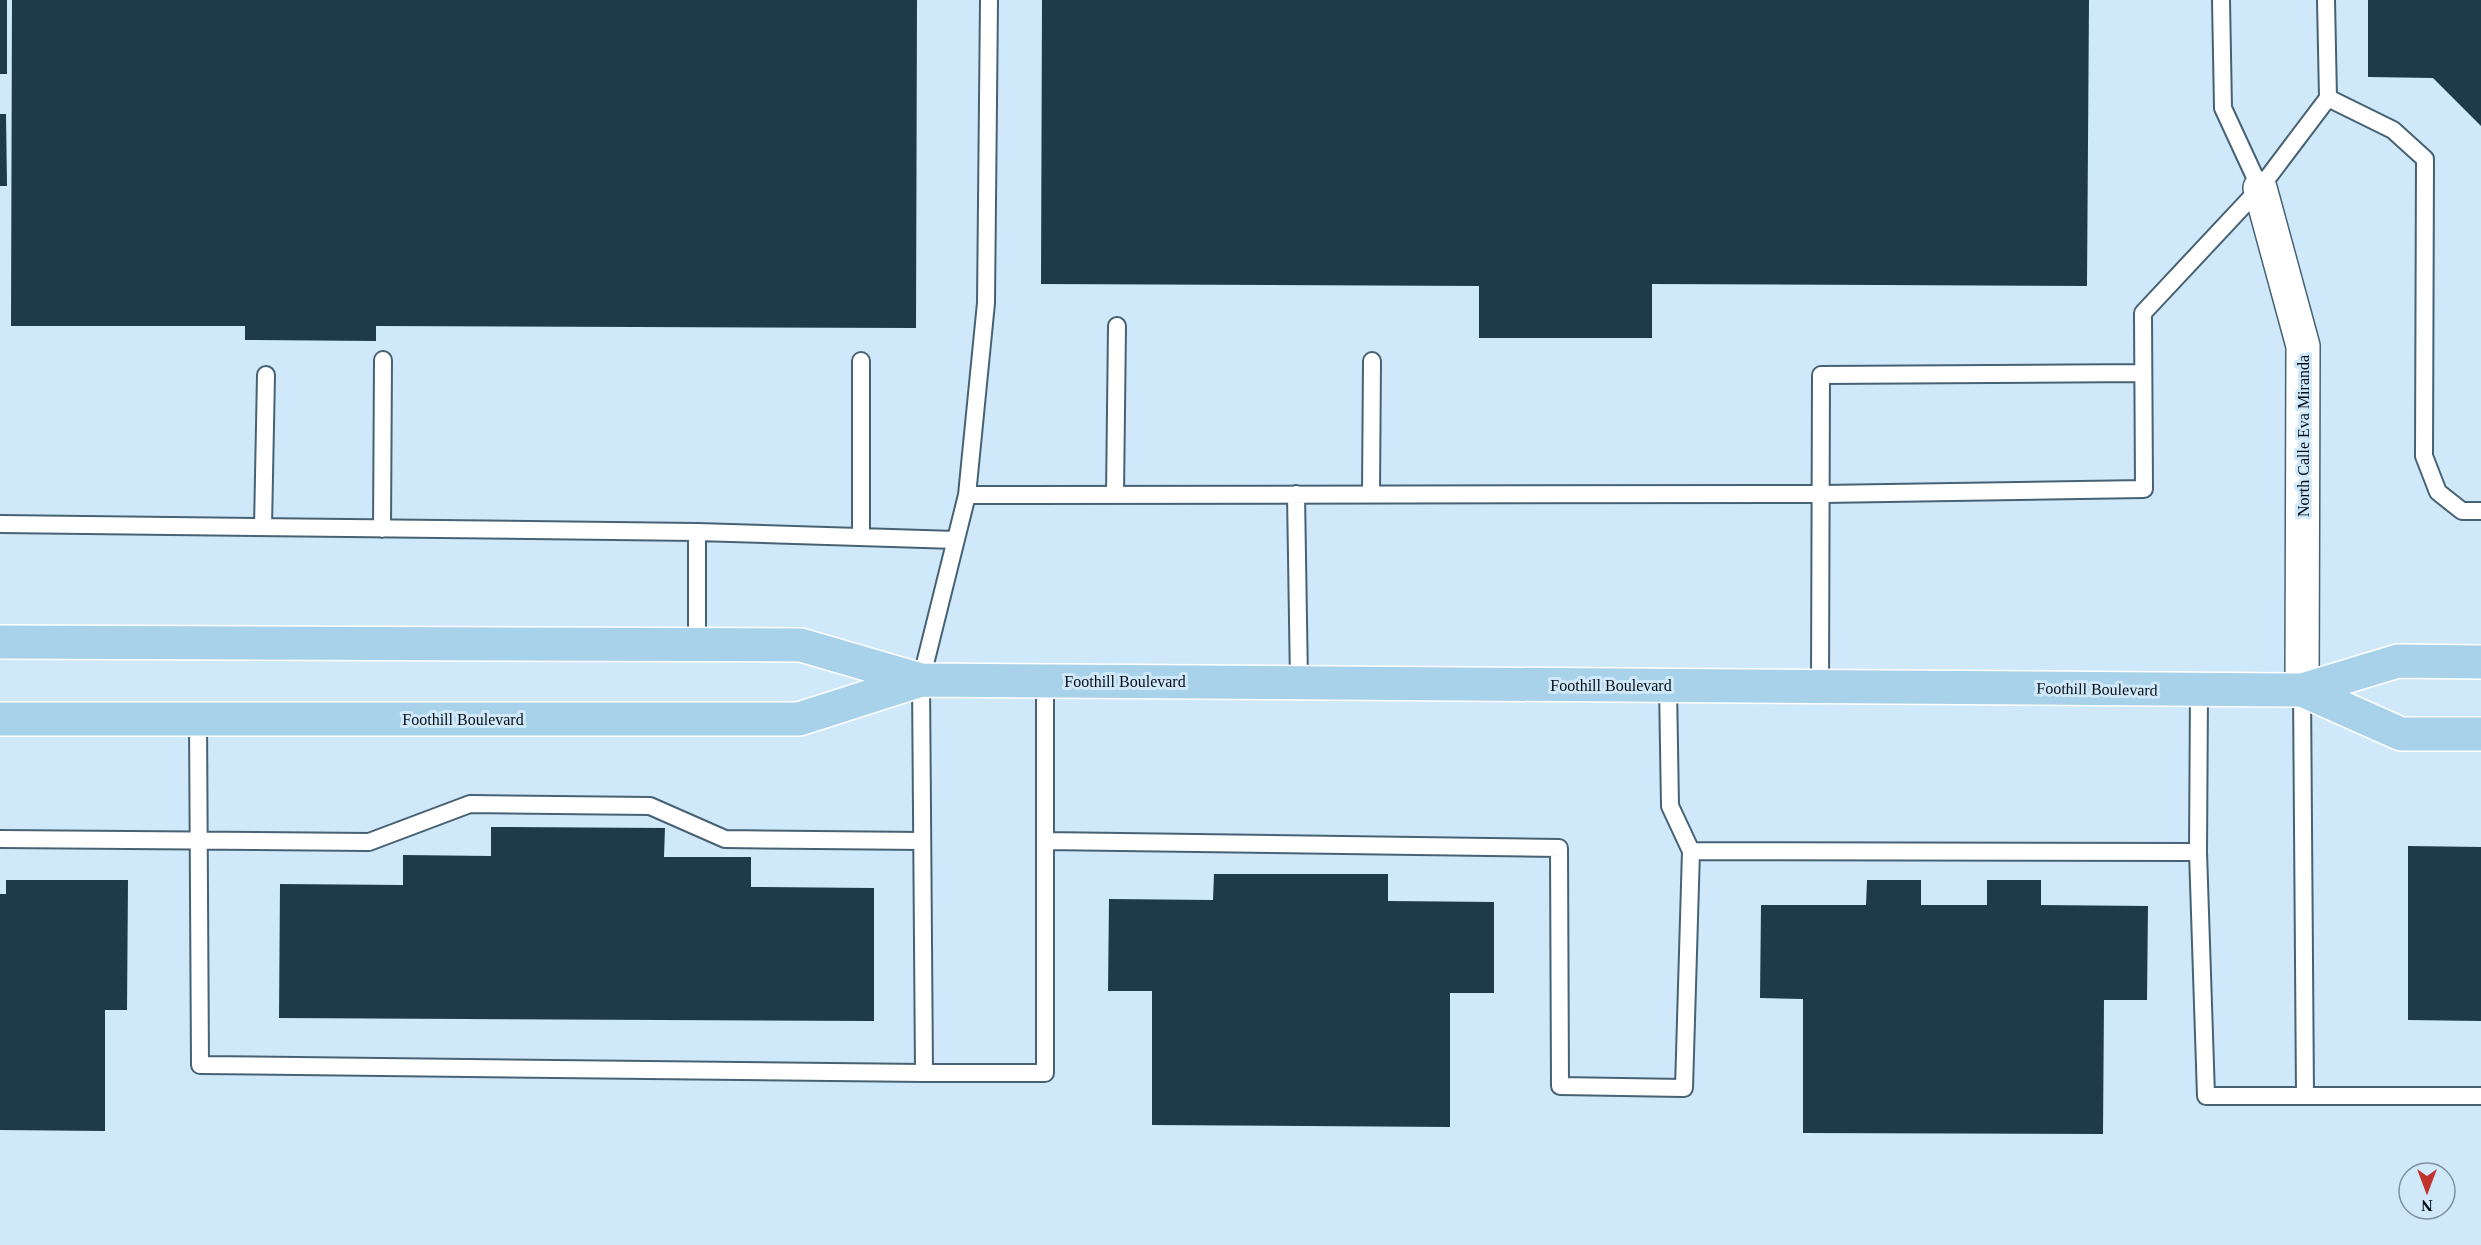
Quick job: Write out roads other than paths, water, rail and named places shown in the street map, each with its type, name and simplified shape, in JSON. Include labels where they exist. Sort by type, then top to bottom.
[{"type":"main road","name":"Foothill Boulevard","points":[[0,642],[801,645],[921,680],[2302,690],[2398,661],[2481,662]]},
{"type":"main road","name":"Foothill Boulevard","points":[[0,719],[799,719],[921,680]]},
{"type":"main road","name":"Foothill Boulevard","points":[[2302,690],[2401,735],[2481,734]]},
{"type":"street","name":"North Calle Eva Miranda","points":[[2260,188],[2303,346],[2302,690]]},
{"type":"lane","points":[[924,1072],[921,680],[967,495],[986,303],[989,0]]},
{"type":"lane","points":[[2221,0],[2223,108],[2260,188]]},
{"type":"lane","points":[[967,495],[1822,494],[2144,489],[2143,313],[2260,188],[2328,98],[2326,0]]},
{"type":"lane","points":[[2328,98],[2393,130],[2425,159],[2424,456],[2438,492],[2462,511],[2481,511]]},
{"type":"lane","points":[[1115,495],[1117,326]]},
{"type":"lane","points":[[382,528],[383,360]]},
{"type":"lane","points":[[861,361],[861,537]]},
{"type":"lane","points":[[1371,493],[1372,361]]},
{"type":"lane","points":[[1820,686],[1821,375],[2143,373]]},
{"type":"lane","points":[[263,527],[266,375]]},
{"type":"lane","points":[[1296,494],[1299,682]]},
{"type":"lane","points":[[0,524],[697,532],[956,540]]},
{"type":"lane","points":[[697,532],[697,645]]},
{"type":"lane","points":[[198,719],[200,1065],[1045,1073],[1045,680]]},
{"type":"lane","points":[[1045,841],[1559,848],[1560,1086],[1684,1088],[1691,851],[1670,806],[1668,686]]},
{"type":"lane","points":[[2199,690],[2198,852],[2206,1096],[2481,1096]]},
{"type":"lane","points":[[2302,690],[2305,1096]]},
{"type":"lane","points":[[0,839],[369,842],[470,804],[650,806],[724,839],[922,841]]},
{"type":"lane","points":[[1691,851],[2198,852]]}]
